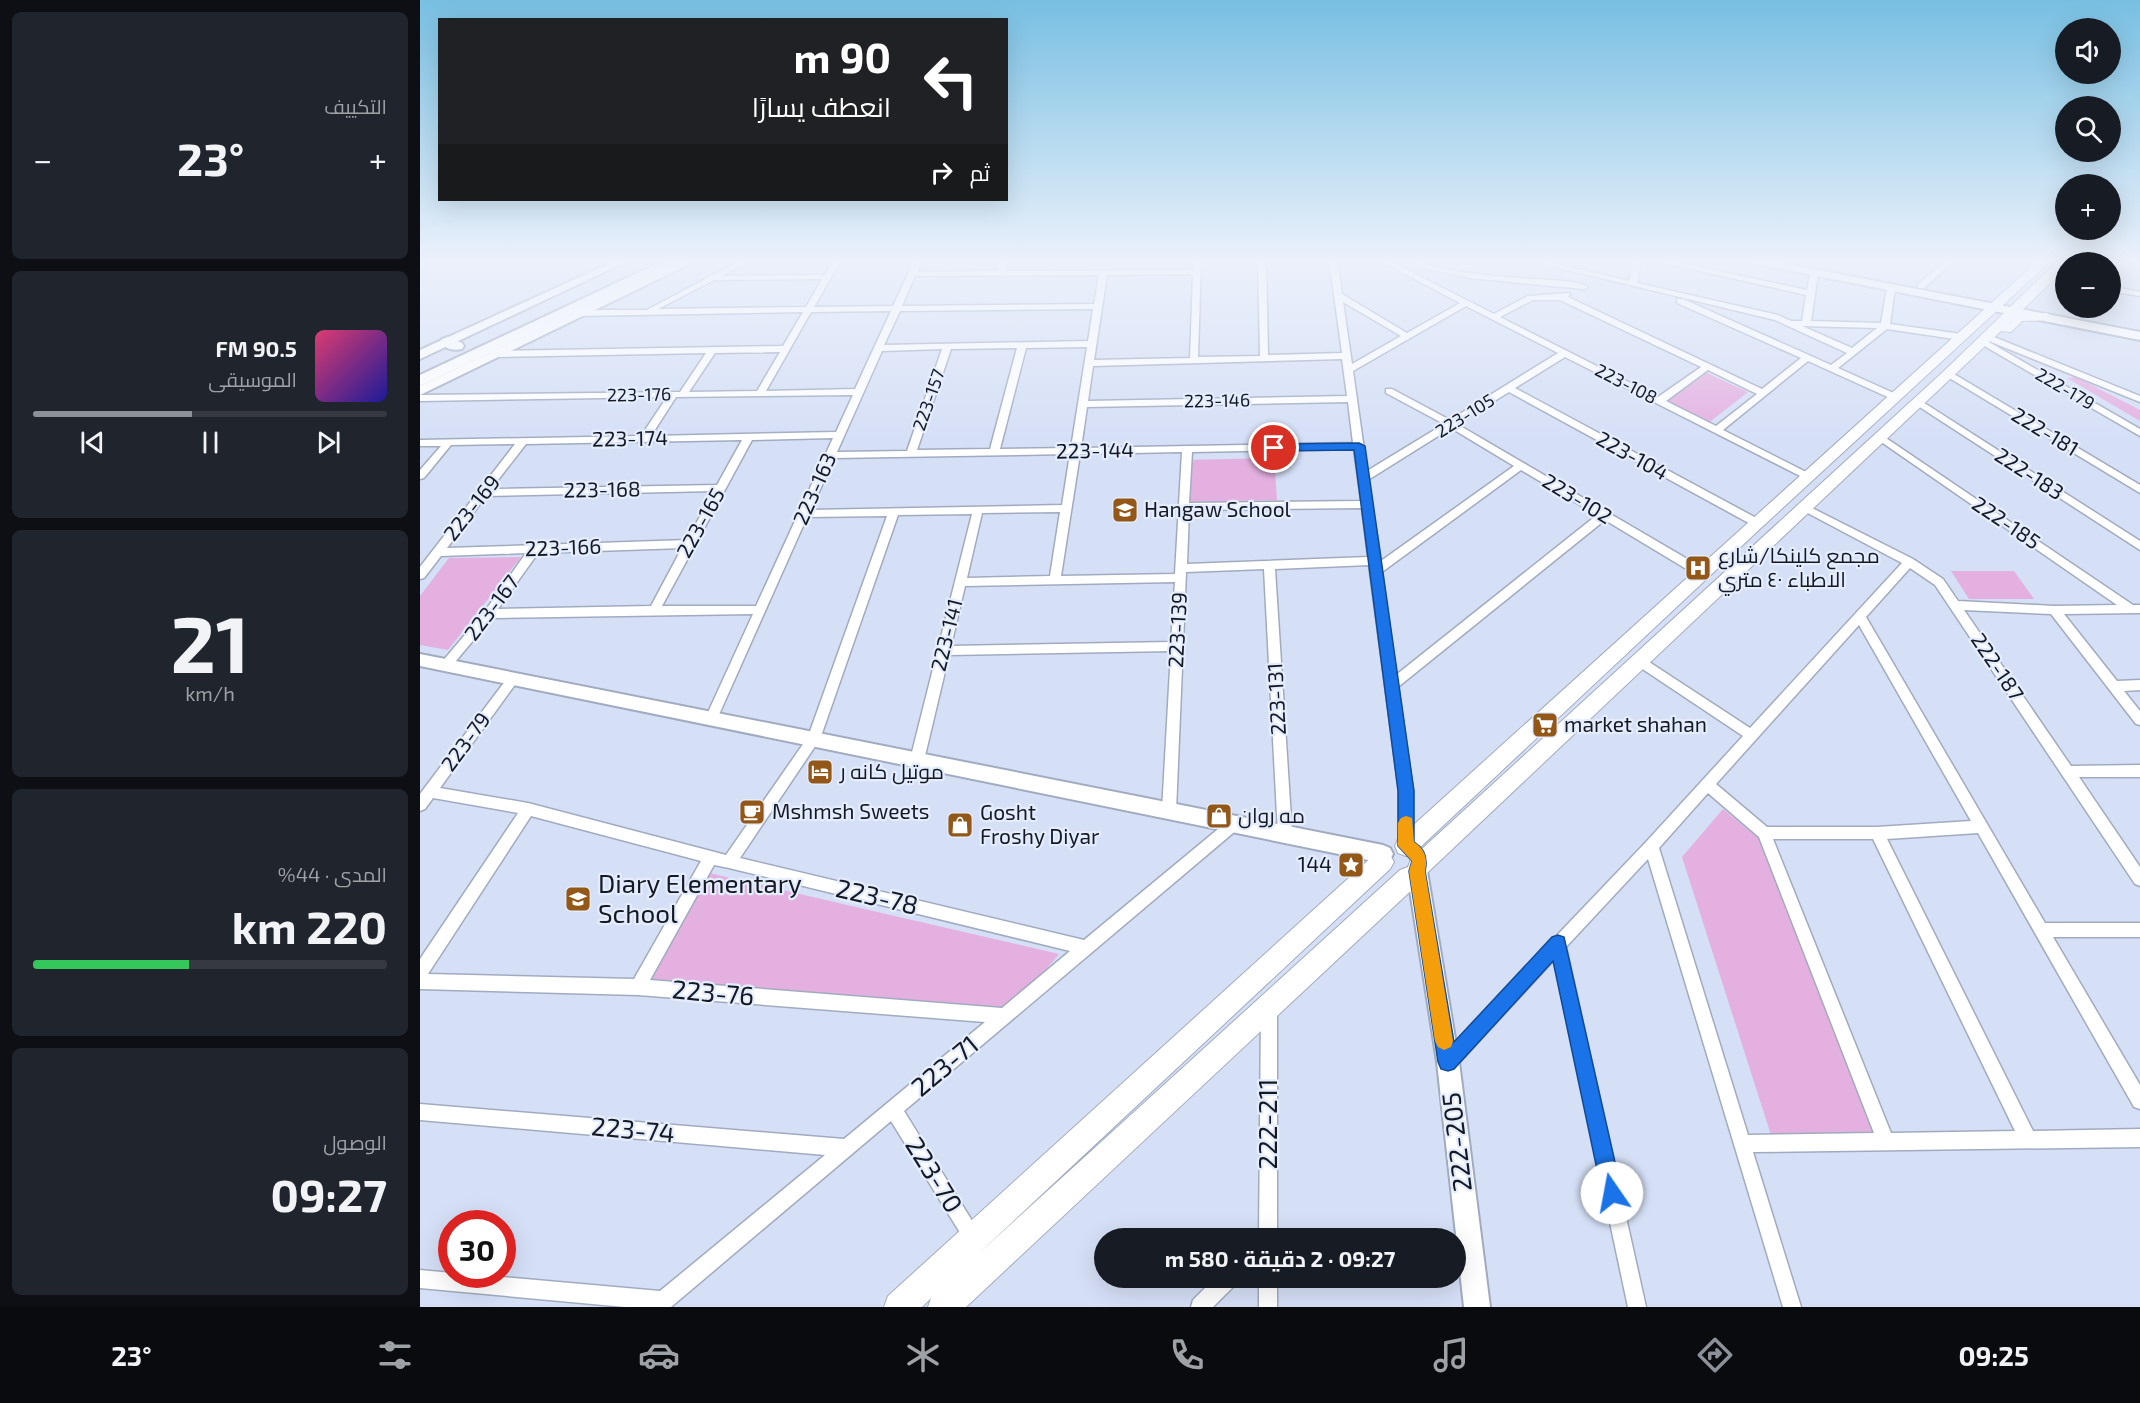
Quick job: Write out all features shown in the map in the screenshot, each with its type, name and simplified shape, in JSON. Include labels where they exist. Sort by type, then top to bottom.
[{"type":"highway","points":[[420,364],[452,344],[507,320]]},
{"type":"highway","points":[[420,381],[452,370],[554,320]]},
{"type":"main road","points":[[1406,846],[1755,523],[1961,337],[1986,320]]},
{"type":"main road","points":[[943,1307],[1269,1008],[1949,374],[1968,356],[1996,320]]},
{"type":"main road","points":[[1968,356],[1980,354],[2015,320]]},
{"type":"main road","points":[[1839,448],[1859,458]]},
{"type":"main road","points":[[899,1307],[974,1240],[1383,858],[1390,846],[1406,846],[1415,851],[1415,871]]},
{"type":"main road","points":[[1383,858],[1391,875],[1415,871]]},
{"type":"street","points":[[420,355],[452,344],[501,320]]},
{"type":"street","points":[[420,391],[452,370],[494,354],[564,320]]},
{"type":"street","points":[[760,393],[802,320]]},
{"type":"street","name":"223-163","points":[[711,719],[892,320]]},
{"type":"street","points":[[1055,580],[1096,320]]},
{"type":"street","points":[[1194,359],[1195,320]]},
{"type":"street","points":[[1263,320],[1264,358]]},
{"type":"street","points":[[1342,320],[1406,791],[1406,846]]},
{"type":"street","points":[[1379,320],[1406,336]]},
{"type":"street","points":[[1349,369],[1435,320]]},
{"type":"street","name":"223-108","points":[[1500,320],[1808,477]]},
{"type":"street","points":[[1609,320],[1763,393]]},
{"type":"street","points":[[1721,320],[1895,397]]},
{"type":"street","points":[[1782,320],[1853,352]]},
{"type":"street","points":[[1832,369],[1885,326],[1886,320]]},
{"type":"street","points":[[2062,320],[2140,336]]},
{"type":"street","points":[[2088,320],[2140,329]]},
{"type":"street","points":[[1787,322],[1885,326],[1961,337]]},
{"type":"street","points":[[1992,343],[2096,379],[2140,399]]},
{"type":"street","name":"222-179","points":[[1992,343],[2140,433]]},
{"type":"street","points":[[879,348],[1092,344]]},
{"type":"street","points":[[994,452],[1022,345]]},
{"type":"street","name":"223-157","points":[[911,454],[947,347]]},
{"type":"street","points":[[494,354],[785,350]]},
{"type":"street","points":[[644,439],[712,351]]},
{"type":"street","name":"223-105","points":[[1364,478],[1565,353]]},
{"type":"street","points":[[1089,363],[1347,356]]},
{"type":"street","points":[[1717,430],[1807,358]]},
{"type":"street","points":[[1659,401],[1707,367]]},
{"type":"street","name":"222-181","points":[[1949,374],[2140,490]]},
{"type":"street","name":"223-104","points":[[1508,388],[1755,523]]},
{"type":"street","name":"223-102","points":[[1389,391],[1452,424],[1702,573]]},
{"type":"street","name":"223-176","points":[[420,399],[859,392]]},
{"type":"street","name":"223-146","points":[[1082,404],[1353,399]]},
{"type":"street","name":"222-183","points":[[1918,402],[2139,545]]},
{"type":"street","name":"223-174","points":[[420,443],[839,435]]},
{"type":"street","name":"223-165","points":[[654,610],[749,436]]},
{"type":"street","name":"222-185","points":[[1880,437],[2135,609]]},
{"type":"street","name":"223-169","points":[[420,575],[523,441]]},
{"type":"street","points":[[420,477],[450,442]]},
{"type":"street","name":"223-144","points":[[830,455],[1359,446]]},
{"type":"street","name":"223-139","points":[[1169,811],[1187,449]]},
{"type":"street","points":[[960,582],[1055,580],[1181,573],[1269,564],[1376,566],[1521,466]]},
{"type":"street","name":"223-168","points":[[484,493],[720,488]]},
{"type":"street","points":[[1184,507],[1367,504]]},
{"type":"street","points":[[803,514],[1065,508]]},
{"type":"street","name":"222-187","points":[[1806,508],[1909,562],[1939,582],[2140,879]]},
{"type":"street","name":"223-141","points":[[918,760],[978,510]]},
{"type":"street","points":[[729,862],[814,739],[894,512]]},
{"type":"street","points":[[1393,684],[1604,515]]},
{"type":"street","name":"223-166","points":[[438,552],[689,544]]},
{"type":"street","name":"223-167","points":[[446,665],[489,614],[535,549]]},
{"type":"street","points":[[1448,1062],[1651,846],[1909,562]]},
{"type":"street","name":"223-131","points":[[1269,564],[1285,834]]},
{"type":"street","points":[[1955,605],[2054,610],[2135,609]]},
{"type":"street","points":[[489,614],[760,610]]},
{"type":"street","points":[[2054,610],[2140,720]]},
{"type":"street","points":[[1860,617],[2140,1101]]},
{"type":"street","points":[[944,651],[1177,646]]},
{"type":"street","points":[[1639,661],[1751,735]]},
{"type":"street","points":[[422,664],[446,665],[1285,834],[1383,858]]},
{"type":"street","name":"223-79","points":[[420,805],[513,679]]},
{"type":"street","points":[[2115,686],[2140,685]]},
{"type":"street","points":[[2068,772],[2140,771]]},
{"type":"street","points":[[1707,784],[1764,833],[1886,1142]]},
{"type":"street","name":"223-78","points":[[430,792],[528,809],[729,862],[1087,948]]},
{"type":"street","points":[[420,972],[528,809]]},
{"type":"street","name":"223-71","points":[[659,1304],[1234,824]]},
{"type":"street","points":[[1764,833],[1876,833],[1981,827]]},
{"type":"street","points":[[1876,833],[2028,1140]]},
{"type":"street","points":[[1651,846],[1792,1307]]},
{"type":"street","points":[[638,987],[711,857]]},
{"type":"street","name":"222-205","points":[[1415,871],[1448,1062],[1477,1307]]},
{"type":"street","points":[[2041,930],[2140,930]]},
{"type":"street","points":[[1558,943],[1636,1307]]},
{"type":"street","name":"223-76","points":[[420,981],[638,987],[1005,1016]]},
{"type":"street","name":"222-211","points":[[1267,1228],[1269,1008]]},
{"type":"street","name":"223-70","points":[[893,1109],[974,1240]]},
{"type":"street","name":"223-74","points":[[420,1112],[847,1148]]},
{"type":"street","points":[[1743,1144],[2140,1138]]},
{"type":"street","points":[[420,1279],[659,1304]]},
{"type":"street","points":[[1200,1307],[1218,1288]]},
{"type":"street","points":[[1268,1288],[1268,1307]]},
{"type":"shaded area","points":[[1707,373],[1748,392],[1707,424],[1665,402]]},
{"type":"shaded area","points":[[2076,377],[2140,410],[2140,421],[2067,378]]},
{"type":"shaded area","points":[[1274,458],[1277,500],[1185,502],[1186,460]]},
{"type":"shaded area","points":[[521,557],[448,650],[420,645],[420,596],[449,558]]},
{"type":"shaded area","points":[[1951,571],[2014,571],[2034,599],[1969,599]]},
{"type":"shaded area","points":[[1723,809],[1763,842],[1877,1133],[1771,1135],[1682,857]]},
{"type":"shaded area","points":[[709,873],[1059,954],[1009,1013],[649,984]]},
{"type":"slow traffic","points":[[1406,823],[1406,846],[1415,851],[1420,861],[1417,871],[1444,1041]]},
{"type":"place","name":"Hangaw School","points":[[1125,510]]},
{"type":"place","name":"مجمع كلينكا/شارع الاطباء ٤٠ متري","points":[[1698,568]]},
{"type":"place","name":"market shahan","points":[[1545,725]]},
{"type":"place","name":"موتيل كانه ر","points":[[820,772]]},
{"type":"place","name":"Mshmsh Sweets","points":[[752,812]]},
{"type":"place","name":"مه روان","points":[[1219,816]]},
{"type":"place","name":"Gosht Froshy Diyar","points":[[960,825]]},
{"type":"place","name":"144","points":[[1351,865]]},
{"type":"place","name":"Diary Elementary School","points":[[578,899]]},
{"type":"route","points":[[1274,448],[1359,446],[1406,791],[1406,846],[1415,851],[1420,861],[1417,871],[1448,1062],[1558,943],[1612,1193]]}]
